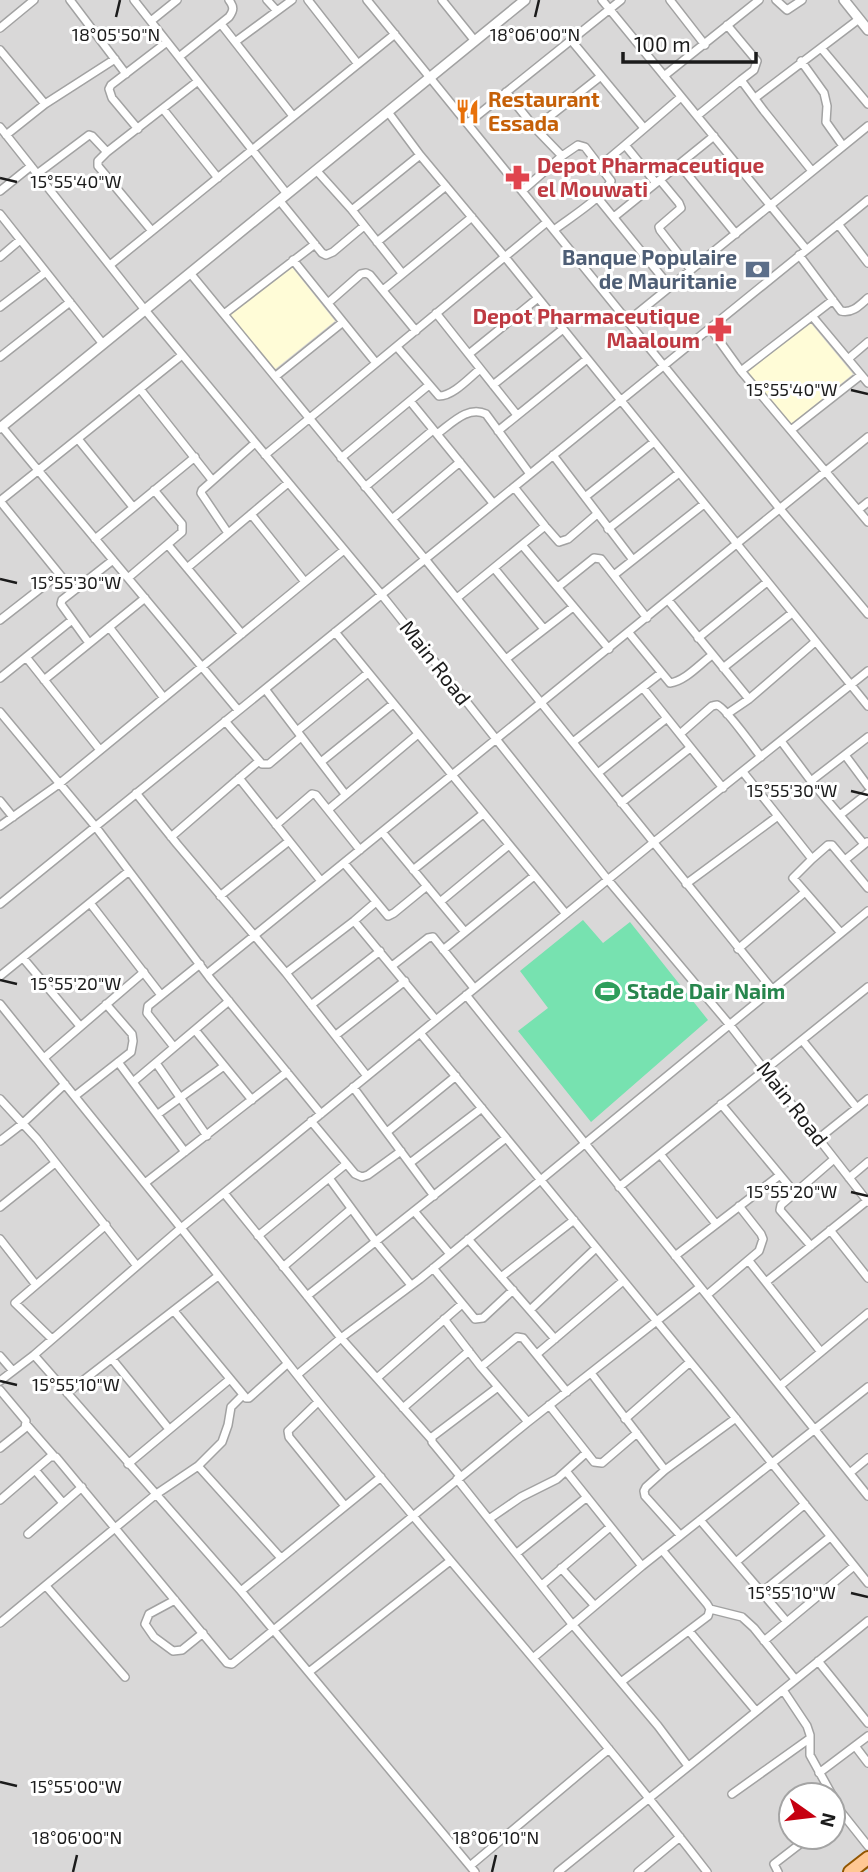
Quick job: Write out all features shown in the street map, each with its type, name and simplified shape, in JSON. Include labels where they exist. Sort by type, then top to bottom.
[{"type":"main road","points":[[850,1872],[868,1858]]},
{"type":"street","points":[[0,28],[34,0]]},
{"type":"street","points":[[70,0],[126,74]]},
{"type":"street","points":[[134,0],[251,149],[322,253],[329,254],[364,226]]},
{"type":"street","points":[[151,21],[177,0]]},
{"type":"street","points":[[179,57],[234,11],[229,0]]},
{"type":"street","points":[[267,0],[276,11]]},
{"type":"street","points":[[236,42],[292,0]]},
{"type":"street","points":[[308,0],[358,64]]},
{"type":"street","points":[[368,0],[868,614]]},
{"type":"street","points":[[238,710],[1,428],[525,0]]},
{"type":"street","points":[[602,0],[806,250]]},
{"type":"street","points":[[468,123],[621,0]]},
{"type":"street","points":[[670,0],[705,45]]},
{"type":"street","points":[[664,76],[759,0]]},
{"type":"street","points":[[776,0],[787,10],[802,0]]},
{"type":"street","points":[[844,0],[868,30]]},
{"type":"street","points":[[443,1],[475,41]]},
{"type":"street","points":[[755,98],[859,19]]},
{"type":"street","points":[[221,24],[293,116]]},
{"type":"street","points":[[697,116],[754,70],[757,61],[727,25]]},
{"type":"street","points":[[110,265],[395,34]]},
{"type":"street","points":[[571,40],[644,128]]},
{"type":"street","points":[[138,129],[110,94],[109,89],[167,42]]},
{"type":"street","points":[[821,48],[868,104]]},
{"type":"street","points":[[0,50],[45,104]]},
{"type":"street","points":[[6,135],[45,104],[115,59]]},
{"type":"street","points":[[801,61],[824,93],[826,122],[843,146]]},
{"type":"street","points":[[535,128],[601,76]]},
{"type":"street","points":[[741,80],[812,171]]},
{"type":"street","points":[[152,231],[98,166],[98,161],[198,81]]},
{"type":"street","points":[[506,92],[562,156]]},
{"type":"street","points":[[600,166],[681,97]]},
{"type":"street","points":[[163,109],[218,178]]},
{"type":"street","points":[[388,112],[868,706]]},
{"type":"street","points":[[628,321],[868,126]]},
{"type":"street","name":"Main Road","points":[[0,127],[145,310],[381,594],[608,880],[729,1024],[868,1201]]},
{"type":"street","points":[[37,174],[89,135],[107,152]]},
{"type":"street","points":[[614,217],[714,136]]},
{"type":"street","points":[[522,191],[562,156],[578,145],[585,147],[611,181],[597,197],[554,230]]},
{"type":"street","points":[[625,145],[679,203],[681,208],[659,227],[691,270]]},
{"type":"street","points":[[352,211],[421,155]]},
{"type":"street","points":[[679,164],[736,234]]},
{"type":"street","points":[[0,191],[31,166]]},
{"type":"street","points":[[316,170],[402,273]]},
{"type":"street","points":[[377,242],[446,186]]},
{"type":"street","points":[[597,197],[670,287]]},
{"type":"street","points":[[0,904],[868,200]]},
{"type":"street","points":[[0,214],[103,344]]},
{"type":"street","points":[[383,290],[472,217]]},
{"type":"street","points":[[265,455],[547,222]]},
{"type":"street","points":[[838,224],[868,262]]},
{"type":"street","points":[[0,257],[20,240]]},
{"type":"street","points":[[224,314],[314,243]]},
{"type":"street","points":[[799,255],[841,310],[852,311],[868,298]]},
{"type":"street","points":[[293,260],[376,363]]},
{"type":"street","points":[[0,307],[46,272]]},
{"type":"street","points":[[190,273],[457,598],[772,989]]},
{"type":"street","points":[[328,303],[361,274],[366,273],[416,331]]},
{"type":"street","points":[[469,354],[538,298]]},
{"type":"street","points":[[741,371],[833,300]]},
{"type":"street","points":[[0,356],[70,302]]},
{"type":"street","points":[[436,313],[517,415]]},
{"type":"street","points":[[812,316],[868,383]]},
{"type":"street","points":[[275,376],[343,322]]},
{"type":"street","points":[[710,328],[741,371],[868,522]]},
{"type":"street","points":[[493,385],[563,329]]},
{"type":"street","points":[[848,359],[868,342]]},
{"type":"street","points":[[397,346],[439,396],[445,396],[480,369]]},
{"type":"street","points":[[73,591],[0,501],[182,355]]},
{"type":"street","points":[[498,431],[587,359]]},
{"type":"street","points":[[791,430],[861,375]]},
{"type":"street","points":[[341,458],[429,385]]},
{"type":"street","points":[[140,389],[212,480]]},
{"type":"street","points":[[410,401],[493,503]]},
{"type":"street","points":[[365,487],[435,432],[468,412],[475,411],[486,414],[530,474]]},
{"type":"street","points":[[207,974],[868,437]]},
{"type":"street","points":[[78,439],[134,508]]},
{"type":"street","points":[[585,498],[654,442]]},
{"type":"street","points":[[228,533],[201,493],[204,487],[255,443]]},
{"type":"street","points":[[553,455],[633,560]]},
{"type":"street","points":[[95,539],[195,457]]},
{"type":"street","points":[[392,519],[460,462]]},
{"type":"street","points":[[608,528],[679,472]]},
{"type":"street","points":[[187,568],[288,483]]},
{"type":"street","points":[[514,487],[559,542],[564,541],[597,514]]},
{"type":"street","points":[[128,578],[182,532],[182,524],[154,490]]},
{"type":"street","points":[[858,510],[868,502]]},
{"type":"street","points":[[614,575],[704,504]]},
{"type":"street","points":[[251,514],[305,582]]},
{"type":"street","points":[[457,598],[545,526]]},
{"type":"street","points":[[168,545],[242,634]]},
{"type":"street","points":[[522,545],[609,649]]},
{"type":"street","points":[[0,827],[59,784],[344,550]]},
{"type":"street","points":[[558,587],[594,558],[601,559],[647,618]]},
{"type":"street","points":[[89,643],[61,604],[62,600],[113,560]]},
{"type":"street","points":[[494,568],[544,629]]},
{"type":"street","points":[[0,620],[58,574]]},
{"type":"street","points":[[698,638],[767,582]]},
{"type":"street","points":[[44,680],[145,598]]},
{"type":"street","points":[[668,600],[749,699]]},
{"type":"street","points":[[506,659],[573,607]]},
{"type":"street","points":[[723,668],[792,613]]},
{"type":"street","points":[[0,678],[72,620]]},
{"type":"street","points":[[109,627],[164,698]]},
{"type":"street","points":[[335,632],[566,914]]},
{"type":"street","points":[[629,633],[668,682],[674,684],[712,655]]},
{"type":"street","points":[[727,714],[749,699],[815,642]]},
{"type":"street","points":[[26,657],[100,750]]},
{"type":"street","points":[[0,1381],[311,1121],[868,671]]},
{"type":"street","points":[[225,721],[262,764],[269,764],[368,673]]},
{"type":"street","points":[[573,742],[661,673]]},
{"type":"street","points":[[643,688],[723,788]]},
{"type":"street","points":[[265,689],[345,794]]},
{"type":"street","points":[[321,762],[393,704]]},
{"type":"street","points":[[680,734],[712,706],[721,706],[761,757]]},
{"type":"street","points":[[1,714],[95,826],[207,974],[321,1114]]},
{"type":"street","points":[[598,773],[667,718]]},
{"type":"street","points":[[328,809],[418,734]]},
{"type":"street","points":[[811,781],[868,737]]},
{"type":"street","points":[[781,741],[840,816],[866,843],[845,860]]},
{"type":"street","points":[[621,803],[690,748]]},
{"type":"street","points":[[845,755],[868,786]]},
{"type":"street","points":[[171,837],[259,761]]},
{"type":"street","points":[[743,772],[812,859]]},
{"type":"street","points":[[239,778],[321,881]]},
{"type":"street","points":[[136,793],[286,973],[367,1076]]},
{"type":"street","points":[[840,816],[868,793]]},
{"type":"street","points":[[276,825],[312,794],[316,795],[360,850]]},
{"type":"street","points":[[0,801],[13,817]]},
{"type":"street","points":[[413,870],[483,814]]},
{"type":"street","points":[[686,884],[778,816]]},
{"type":"street","points":[[382,832],[465,932]]},
{"type":"street","points":[[220,896],[289,841]]},
{"type":"street","points":[[440,902],[509,845]]},
{"type":"street","points":[[841,933],[793,876],[828,845],[834,848],[868,888]]},
{"type":"street","points":[[344,863],[388,916],[427,886]]},
{"type":"street","points":[[0,976],[129,871]]},
{"type":"street","points":[[443,950],[534,876]]},
{"type":"street","points":[[738,949],[805,892]]},
{"type":"street","points":[[286,973],[376,902]]},
{"type":"street","points":[[90,903],[161,995]]},
{"type":"street","points":[[297,1375],[433,1268],[868,912]]},
{"type":"street","points":[[354,921],[436,1020]]},
{"type":"street","points":[[392,965],[433,937],[474,988]]},
{"type":"street","points":[[311,1005],[380,951]]},
{"type":"street","points":[[23,958],[80,1026]]},
{"type":"street","points":[[174,1047],[147,1013],[148,1006],[200,964]]},
{"type":"street","points":[[44,1058],[144,972]]},
{"type":"street","points":[[336,1035],[405,981]]},
{"type":"street","points":[[619,1187],[868,988]]},
{"type":"street","points":[[467,995],[868,1496]]},
{"type":"street","points":[[133,1082],[229,1001]]},
{"type":"street","points":[[0,1003],[287,1364],[650,1798],[707,1872]]},
{"type":"street","points":[[75,1096],[131,1052],[132,1034],[106,1004]]},
{"type":"street","points":[[195,1030],[252,1100]]},
{"type":"street","points":[[420,1033],[868,1583]]},
{"type":"street","points":[[802,1040],[857,1108]]},
{"type":"street","points":[[118,1062],[186,1152]]},
{"type":"street","points":[[156,1063],[207,1136]]},
{"type":"street","points":[[158,1114],[224,1066]]},
{"type":"street","points":[[145,1183],[287,1072]]},
{"type":"street","points":[[387,1132],[456,1076]]},
{"type":"street","points":[[0,1141],[65,1084]]},
{"type":"street","points":[[353,1087],[434,1196]]},
{"type":"street","points":[[0,1098],[37,1139],[138,1266]]},
{"type":"street","points":[[818,1139],[868,1099]]},
{"type":"street","points":[[721,1104],[795,1193]]},
{"type":"street","points":[[410,1163],[482,1108]]},
{"type":"street","points":[[311,1121],[355,1174],[362,1177],[401,1151]]},
{"type":"street","points":[[307,1296],[506,1138]]},
{"type":"street","points":[[660,1154],[716,1223]]},
{"type":"street","points":[[811,1246],[780,1210],[781,1205],[834,1159]]},
{"type":"street","points":[[849,1178],[868,1162]]},
{"type":"street","points":[[0,1208],[55,1163]]},
{"type":"street","points":[[258,1236],[346,1164]]},
{"type":"street","points":[[675,1256],[780,1175]]},
{"type":"street","points":[[329,1178],[411,1285]]},
{"type":"street","points":[[224,1193],[341,1338],[431,1439],[489,1519],[688,1766]]},
{"type":"street","points":[[766,1282],[868,1201]]},
{"type":"street","points":[[707,1296],[759,1251],[763,1239],[739,1206]]},
{"type":"street","points":[[283,1267],[351,1209]]},
{"type":"street","points":[[414,1211],[450,1254]]},
{"type":"street","points":[[501,1277],[574,1220]]},
{"type":"street","points":[[52,1339],[15,1303],[106,1226]]},
{"type":"street","points":[[830,1230],[868,1278]]},
{"type":"street","points":[[0,1238],[36,1285]]},
{"type":"street","points":[[468,1238],[555,1339]]},
{"type":"street","points":[[530,1310],[596,1248]]},
{"type":"street","points":[[749,1261],[821,1352]]},
{"type":"street","points":[[433,1268],[475,1319],[479,1319],[513,1290]]},
{"type":"street","points":[[67,1393],[218,1276]]},
{"type":"street","points":[[537,1354],[624,1281]]},
{"type":"street","points":[[0,1390],[227,1663],[232,1664],[458,1478],[700,1287]]},
{"type":"street","points":[[377,1378],[463,1304]]},
{"type":"street","points":[[174,1311],[243,1395],[249,1398],[287,1364]]},
{"type":"street","points":[[780,1386],[868,1314]]},
{"type":"street","points":[[444,1319],[528,1422]]},
{"type":"street","points":[[481,1367],[517,1337],[523,1338],[567,1392]]},
{"type":"street","points":[[403,1408],[469,1351]]},
{"type":"street","points":[[34,1355],[241,1591],[472,1869],[609,1749]]},
{"type":"street","points":[[0,1356],[13,1371]]},
{"type":"street","points":[[112,1359],[169,1429]]},
{"type":"street","points":[[625,1419],[690,1362]]},
{"type":"street","points":[[591,1373],[665,1471]]},
{"type":"street","points":[[128,1464],[230,1379]]},
{"type":"street","points":[[431,1439],[498,1387]]},
{"type":"street","points":[[533,1658],[680,1535],[868,1387]]},
{"type":"street","points":[[0,1623],[155,1495],[198,1466],[222,1442],[231,1407],[243,1395]]},
{"type":"street","points":[[318,1402],[288,1431],[289,1437],[345,1506]]},
{"type":"street","points":[[549,1405],[594,1462],[602,1463],[637,1433]]},
{"type":"street","points":[[680,1535],[645,1496],[644,1491],[665,1471],[736,1418]]},
{"type":"street","points":[[0,1448],[25,1428],[26,1424]]},
{"type":"street","points":[[489,1519],[521,1497],[557,1479],[586,1453]]},
{"type":"street","points":[[0,1500],[54,1456]]},
{"type":"street","points":[[850,1472],[868,1458]]},
{"type":"street","points":[[198,1466],[281,1558]]},
{"type":"street","points":[[35,1470],[63,1503]]},
{"type":"street","points":[[566,1471],[642,1566]]},
{"type":"street","points":[[241,1591],[381,1477]]},
{"type":"street","points":[[28,1534],[82,1487]]},
{"type":"street","points":[[517,1553],[587,1497]]},
{"type":"street","points":[[736,1562],[804,1504]]},
{"type":"street","points":[[700,1520],[787,1622]]},
{"type":"street","points":[[542,1584],[610,1527]]},
{"type":"street","points":[[762,1591],[830,1537]]},
{"type":"street","points":[[662,1550],[710,1609],[742,1617],[796,1679]]},
{"type":"street","points":[[309,1672],[450,1561]]},
{"type":"street","points":[[764,1641],[854,1566]]},
{"type":"street","points":[[561,1569],[594,1605]]},
{"type":"street","points":[[46,1586],[125,1677]]},
{"type":"street","points":[[175,1600],[149,1614],[145,1624],[154,1637],[173,1651],[182,1650],[203,1633]]},
{"type":"street","points":[[621,1682],[708,1616],[710,1609]]},
{"type":"street","points":[[558,1872],[868,1621]]},
{"type":"street","points":[[689,1631],[756,1711]]},
{"type":"street","points":[[818,1661],[868,1723]]},
{"type":"street","points":[[783,1690],[807,1726],[810,1755],[824,1781]]},
{"type":"street","points":[[819,1773],[868,1736]]},
{"type":"street","points":[[732,1794],[809,1739]]},
{"type":"street","points":[[855,1746],[868,1763]]},
{"type":"street","points":[[847,1820],[868,1846]]},
{"type":"street","points":[[638,1872],[680,1837]]},
{"type":"street","points":[[778,1872],[774,1864],[790,1851]]},
{"type":"shaded area","points":[[0,0],[868,0],[868,1872],[0,1872]]},
{"type":"shaded area","points":[[291,266],[335,321],[274,370],[230,315]]},
{"type":"shaded area","points":[[809,321],[853,374],[789,426],[746,373]]},
{"type":"green space","points":[[583,920],[603,943],[630,922],[708,1020],[591,1122],[518,1031],[548,1008],[520,971]]},
{"type":"place","name":"Restaurant Essada","points":[[468,112]]},
{"type":"place","name":"Depot Pharmaceutique el Mouwati","points":[[517,178]]},
{"type":"place","name":"Banque Populaire de Mauritanie","points":[[757,270]]},
{"type":"place","name":"Depot Pharmaceutique Maaloum","points":[[720,329]]},
{"type":"place","name":"Stade Dair Naim","points":[[607,992]]}]
